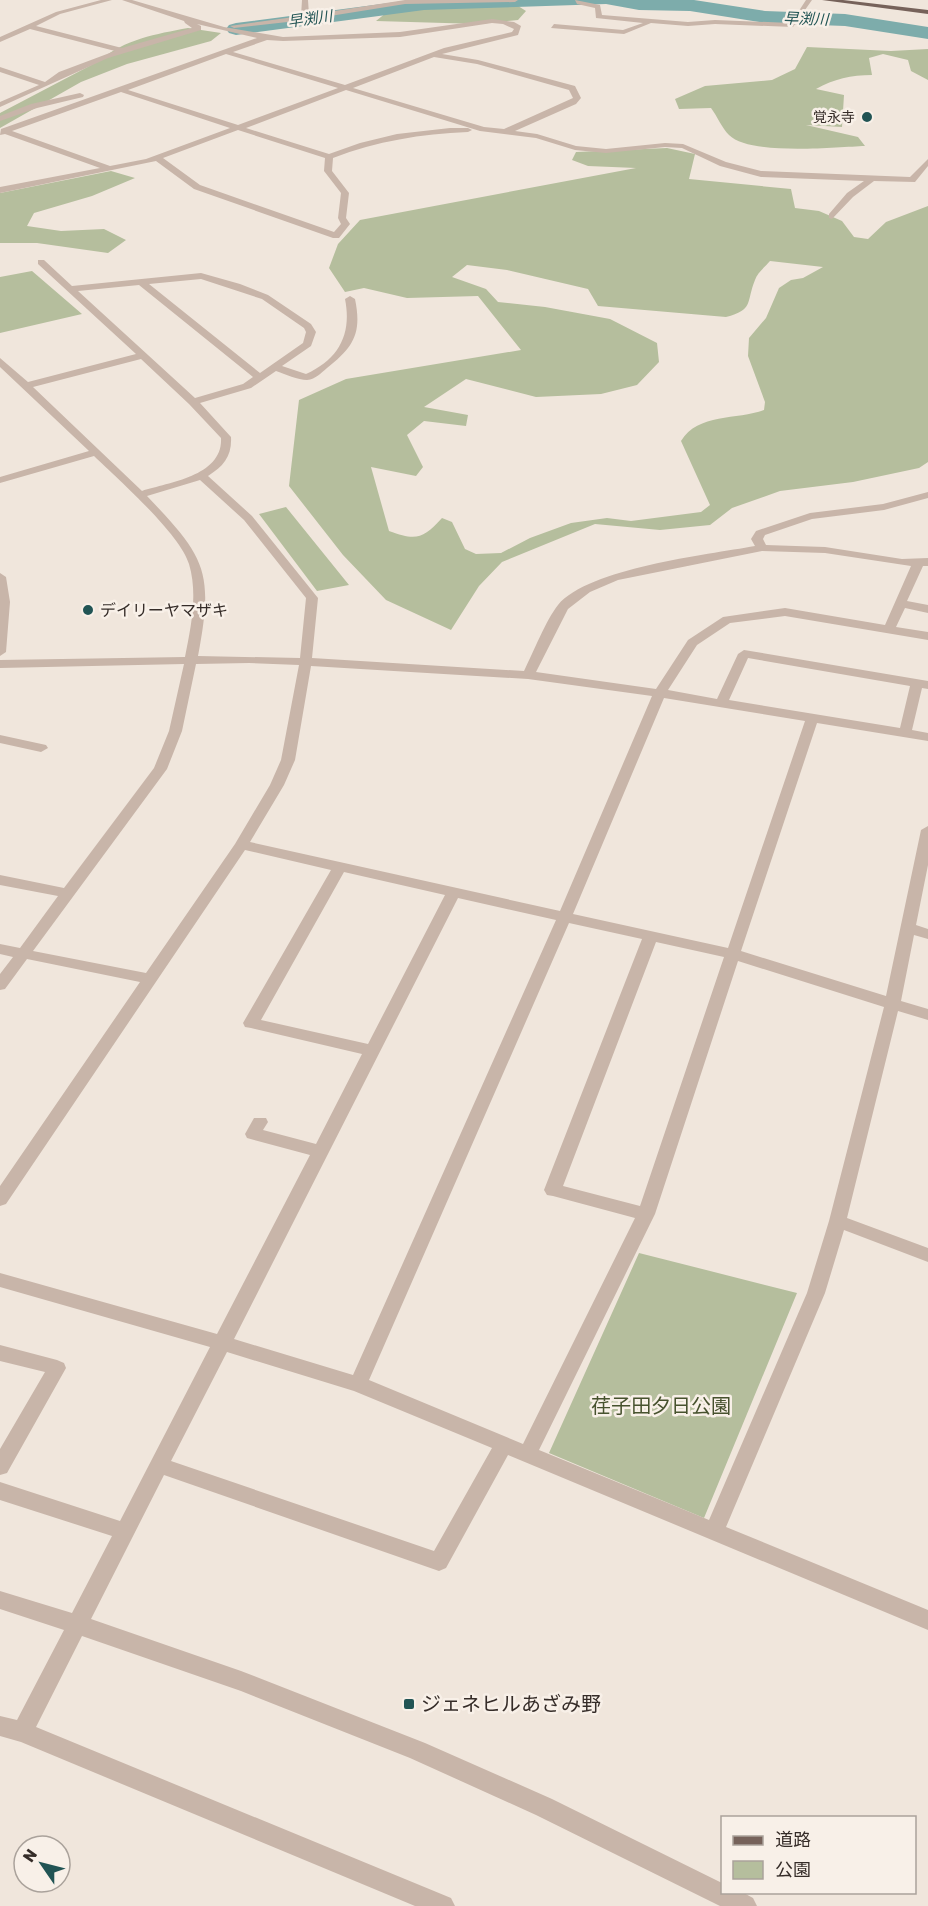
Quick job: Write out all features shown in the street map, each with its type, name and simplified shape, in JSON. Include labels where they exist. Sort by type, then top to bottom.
[{"type":"main road","points":[[825,0],[928,10]]},
{"type":"main road","points":[[856,0],[928,10]]},
{"type":"street","points":[[0,40],[64,11],[109,0]]},
{"type":"street","points":[[0,190],[158,158],[342,87],[433,55],[515,33],[518,28],[510,23],[496,21],[431,31],[265,38],[234,32],[125,0]]},
{"type":"street","points":[[305,18],[306,0]]},
{"type":"street","points":[[184,17],[237,27],[404,1],[515,0]]},
{"type":"street","points":[[578,1],[598,6],[598,17],[688,24],[715,22],[793,25],[809,0]]},
{"type":"street","points":[[0,105],[46,85],[74,67],[120,50],[198,29],[184,17]]},
{"type":"street","points":[[554,26],[624,32],[654,21]]},
{"type":"street","points":[[28,26],[120,50]]},
{"type":"street","points":[[2,132],[265,38]]},
{"type":"street","points":[[226,52],[483,129],[537,136],[575,148],[606,151],[665,145],[683,146],[723,164],[761,174],[872,179],[912,180],[928,161]]},
{"type":"street","points":[[433,55],[477,62],[572,88],[576,93],[578,98],[573,102],[505,132]]},
{"type":"street","points":[[0,69],[46,85]]},
{"type":"street","points":[[0,119],[43,104],[132,86]]},
{"type":"street","points":[[121,90],[328,157],[354,146],[422,131],[483,129]]},
{"type":"street","points":[[2,132],[111,169]]},
{"type":"street","points":[[158,158],[197,188],[336,236],[346,224],[342,218],[345,193],[328,171],[328,157]]},
{"type":"street","points":[[832,216],[850,195],[872,179]]},
{"type":"street","points":[[41,262],[193,402],[226,437],[226,451],[217,466],[202,476],[140,495]]},
{"type":"street","points":[[69,289],[201,276],[246,289],[280,305],[308,326],[310,332],[308,344],[277,368],[247,386],[193,402]]},
{"type":"street","points":[[141,282],[260,378]]},
{"type":"street","points":[[277,368],[305,377],[311,376],[342,351],[354,332],[355,315],[351,299]]},
{"type":"street","points":[[25,386],[141,356]]},
{"type":"street","points":[[0,361],[97,452],[186,546],[195,564],[200,609],[174,741],[160,769],[0,985]]},
{"type":"street","points":[[0,480],[97,452]]},
{"type":"street","points":[[0,1199],[240,845],[277,784],[288,760],[306,660],[312,597],[248,518],[202,476]]},
{"type":"street","points":[[762,548],[758,539],[760,533],[810,516],[884,507],[928,495]]},
{"type":"street","points":[[528,675],[563,608],[586,589],[615,577],[762,548],[825,550],[923,563],[900,603],[889,629]]},
{"type":"street","points":[[0,577],[4,619],[0,652]]},
{"type":"street","points":[[900,603],[928,609]]},
{"type":"street","points":[[357,1384],[565,916],[660,693],[692,644],[727,620],[785,612],[928,636]]},
{"type":"street","points":[[722,702],[744,654],[923,684],[905,734]]},
{"type":"street","points":[[0,664],[191,659],[306,660],[528,675],[722,702],[928,737]]},
{"type":"street","points":[[528,1454],[646,1214],[812,718]]},
{"type":"street","points":[[0,739],[41,748]]},
{"type":"street","points":[[714,1532],[816,1293],[838,1221],[892,1005],[924,861],[928,830]]},
{"type":"street","points":[[240,845],[733,954],[928,1015]]},
{"type":"street","points":[[340,867],[251,1023],[372,1051]]},
{"type":"street","points":[[0,880],[66,893]]},
{"type":"street","points":[[22,1732],[454,892]]},
{"type":"street","points":[[909,928],[928,934]]},
{"type":"street","points":[[646,1214],[554,1190],[651,936]]},
{"type":"street","points":[[0,949],[148,979]]},
{"type":"street","points":[[260,1122],[253,1134],[321,1151]]},
{"type":"street","points":[[838,1221],[928,1255]]},
{"type":"street","points":[[0,1280],[357,1384],[928,1620]]},
{"type":"street","points":[[0,1353],[57,1368],[0,1467]]},
{"type":"street","points":[[159,1465],[439,1562],[504,1444]]},
{"type":"street","points":[[0,1491],[125,1531]]},
{"type":"street","points":[[0,1600],[274,1692],[476,1776],[745,1906]]},
{"type":"street","points":[[0,1725],[22,1732],[443,1906]]},
{"type":"green space","points":[[449,4],[515,4],[526,11],[518,20],[479,24],[376,21],[392,8]]},
{"type":"green space","points":[[188,28],[221,33],[211,41],[127,64],[81,82],[0,128],[0,113],[99,61],[119,47],[153,35]]},
{"type":"green space","points":[[807,47],[891,51],[928,49],[928,80],[911,71],[908,60],[883,54],[869,58],[872,75],[843,78],[816,89],[844,95],[842,127],[806,125],[858,137],[865,146],[794,149],[755,146],[740,142],[729,135],[711,108],[679,109],[675,99],[705,86],[772,80],[795,69]]},
{"type":"green space","points":[[667,148],[695,154],[689,179],[791,189],[795,208],[819,211],[842,221],[854,237],[868,239],[886,222],[928,206],[928,462],[919,468],[853,482],[780,491],[732,508],[710,525],[660,530],[595,524],[502,562],[479,586],[451,630],[386,600],[343,555],[289,486],[299,400],[346,379],[521,350],[478,296],[407,298],[364,288],[345,292],[329,268],[338,244],[360,220],[636,168],[588,166],[572,160],[576,152]],"holes":[[[770,261],[823,267],[803,278],[791,280],[779,288],[766,318],[749,338],[748,356],[765,402],[764,410],[697,426],[681,441],[710,505],[701,512],[631,521],[607,518],[571,523],[530,538],[501,553],[476,554],[465,549],[452,522],[442,518],[430,530],[418,536],[406,536],[389,531],[371,467],[416,476],[423,467],[407,435],[424,421],[466,426],[468,415],[424,407],[466,379],[536,397],[601,394],[637,385],[659,362],[657,343],[610,319],[545,307],[498,302],[486,289],[452,277],[467,265],[507,270],[588,289],[598,306],[726,317],[745,308],[756,277]]]},
{"type":"green space","points":[[111,171],[135,178],[92,196],[34,213],[27,226],[61,231],[104,229],[126,240],[108,253],[37,243],[0,243],[0,193]]},
{"type":"green space","points":[[32,271],[82,314],[0,333],[0,277]]},
{"type":"green space","points":[[286,507],[349,585],[317,591],[259,514]]},
{"type":"green space","name":"荏子田夕日公園","points":[[639,1253],[797,1293],[704,1518],[549,1453]]},
{"type":"waterway","name":"早渕川","points":[[236,29],[424,4],[600,0]]},
{"type":"waterway","name":"早渕川","points":[[613,0],[639,4],[690,5],[765,17],[845,20],[928,33]]},
{"type":"place","name":"覚永寺","points":[[867,117]]},
{"type":"place","name":"デイリーヤマザキ","points":[[88,610]]},
{"type":"place","name":"ジェネヒルあざみ野","points":[[409,1704]]}]
